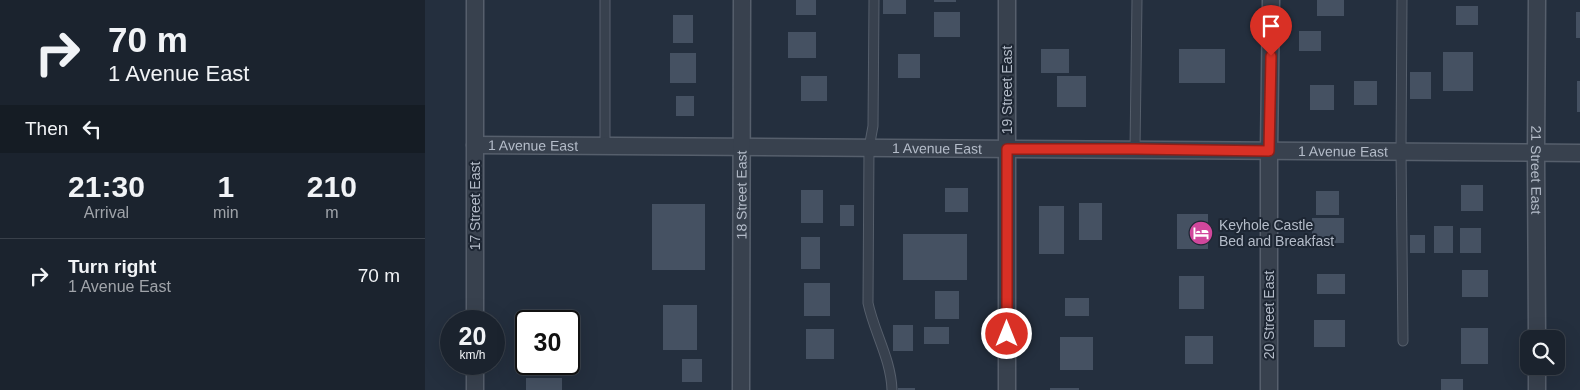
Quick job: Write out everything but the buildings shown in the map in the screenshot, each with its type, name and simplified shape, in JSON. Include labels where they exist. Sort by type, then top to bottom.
[{"type":"street","name":"17 Street East","points":[[475,0],[475,310]]},
{"type":"street","name":"18 Street East","points":[[741,390],[743,0]]},
{"type":"street","name":"19 Street East","points":[[1007,0],[1007,390]]},
{"type":"street","name":"20 Street East","points":[[1269,390],[1271,0]]},
{"type":"street","name":"21 Street East","points":[[1537,0],[1537,330]]},
{"type":"street","name":"1 Avenue East","points":[[475,146],[1580,152]]},
{"type":"street","points":[[475,375],[475,390]]},
{"type":"street","points":[[1537,375],[1537,390]]},
{"type":"lane","points":[[605,0],[605,146]]},
{"type":"lane","points":[[874,0],[873,126],[869,148],[868,302],[871,319],[887,361],[892,390]]},
{"type":"lane","points":[[1135,149],[1137,0]]},
{"type":"lane","points":[[1403,0],[1401,151],[1403,341]]},
{"type":"place","name":"Keyhole Castle Bed and Breakfast","points":[[1201,233]]},
{"type":"route","points":[[1007,334],[1007,149],[1269,151],[1271,56]]}]
